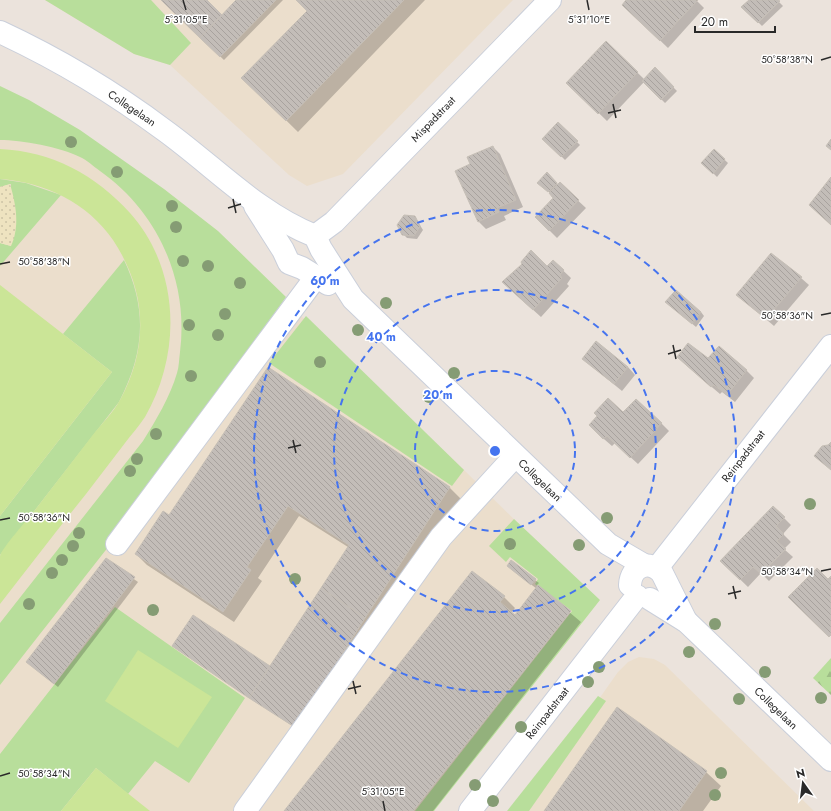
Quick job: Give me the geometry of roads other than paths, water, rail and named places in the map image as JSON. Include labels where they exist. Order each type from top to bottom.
[{"type":"street","name":"Mispadstraat","points":[[312,239],[334,222],[550,0]]},
{"type":"street","name":"Collegelaan","points":[[0,32],[105,89],[164,130],[231,182],[252,201],[312,239],[353,299],[515,456],[608,544],[655,571],[687,622]]},
{"type":"street","name":"Collegelaan","points":[[252,201],[283,250],[289,263],[353,299]]},
{"type":"street","points":[[117,544],[316,263],[312,239],[288,237],[283,250]]},
{"type":"street","name":"Reinpadstraat","points":[[655,571],[671,548],[831,346]]},
{"type":"street","points":[[245,811],[441,538],[515,456]]},
{"type":"street","name":"Collegelaan","points":[[608,544],[639,593],[687,622],[831,760]]},
{"type":"street","points":[[655,571],[661,592],[639,593],[633,572],[655,571]]},
{"type":"street","name":"Reinpadstraat","points":[[470,811],[639,593]]}]
